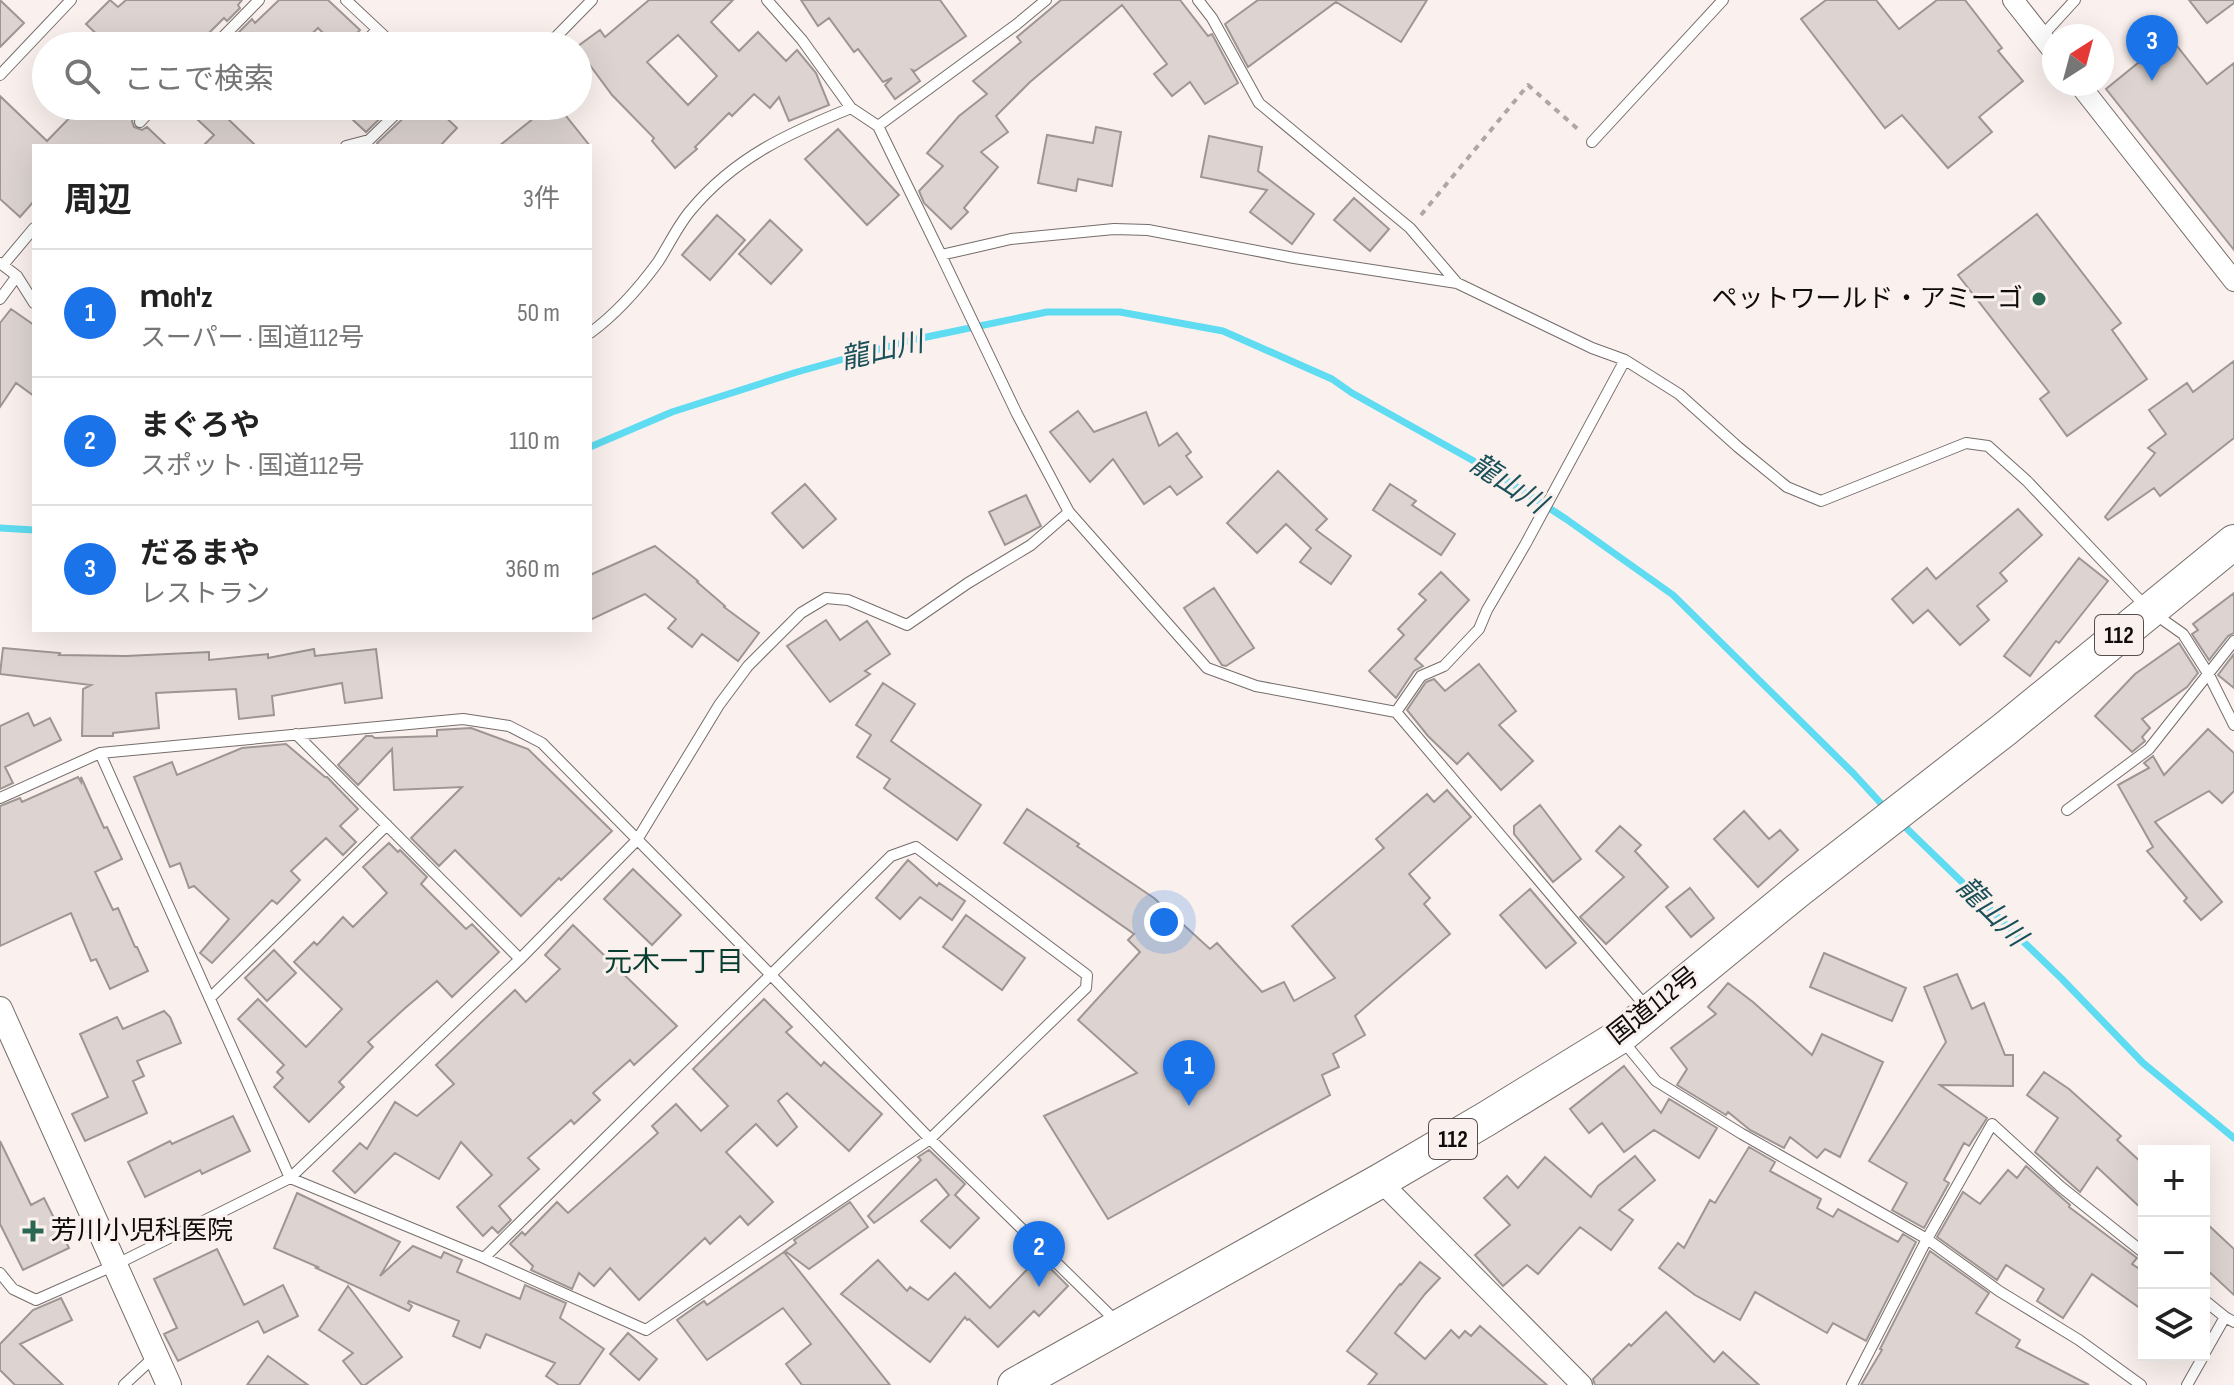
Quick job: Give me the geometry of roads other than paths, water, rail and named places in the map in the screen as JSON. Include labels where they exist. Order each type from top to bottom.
[{"type":"highway","name":"国道112号","points":[[1015,1385],[1380,1181],[1619,1037],[2234,542]]},
{"type":"street","points":[[2013,0],[2042,36]]},
{"type":"street","points":[[2088,96],[2234,281]]},
{"type":"street","points":[[0,1009],[169,1385]]},
{"type":"street","points":[[1380,1181],[1582,1385]]},
{"type":"lane","points":[[41,32],[71,0]]},
{"type":"lane","points":[[228,32],[259,0]]},
{"type":"lane","points":[[346,0],[379,32]]},
{"type":"lane","points":[[561,32],[592,0]]},
{"type":"lane","points":[[767,0],[802,40],[851,108],[878,126],[1017,414],[1069,512],[1207,668],[1256,686],[1396,712],[1649,1011]]},
{"type":"lane","points":[[878,126],[1046,0]]},
{"type":"lane","points":[[1198,0],[1212,18],[1259,103],[1410,228],[1457,283]]},
{"type":"lane","points":[[1592,142],[1723,0]]},
{"type":"lane","points":[[2060,24],[2075,0]]},
{"type":"lane","points":[[0,75],[32,41]]},
{"type":"lane","points":[[592,331],[611,317],[656,265],[691,210],[742,162],[789,134],[851,108]]},
{"type":"lane","points":[[354,144],[369,140],[390,120]]},
{"type":"lane","points":[[941,255],[1011,239],[1114,229],[1148,230],[1294,258],[1457,283],[1592,348],[1625,360],[1679,394],[1787,487],[1821,501],[1966,443],[1988,446],[2027,481],[2149,610],[2183,634],[2209,675],[2234,725]]},
{"type":"lane","points":[[32,230],[2,264],[17,276],[32,300]]},
{"type":"lane","points":[[0,299],[17,276]]},
{"type":"lane","points":[[1396,712],[1421,676],[1444,666],[1479,629],[1625,360]]},
{"type":"lane","points":[[0,1273],[13,1289],[36,1300],[115,1265],[290,1178],[520,959],[637,840],[719,705],[748,666],[801,613],[826,598],[848,600],[907,625],[1031,545],[1069,512]]},
{"type":"lane","points":[[2067,810],[2149,749],[2234,641]]},
{"type":"lane","points":[[0,798],[100,753],[463,719],[509,726],[542,743],[930,1139],[1121,1326]]},
{"type":"lane","points":[[296,734],[520,959]]},
{"type":"lane","points":[[100,753],[290,1178],[484,1258],[646,1330],[930,1139],[1086,988],[1087,975],[916,847],[891,856],[484,1258]]},
{"type":"lane","points":[[210,998],[387,825]]},
{"type":"lane","points":[[1619,1037],[1656,1081],[1742,1134],[1927,1239],[2141,1385]]},
{"type":"lane","points":[[1852,1385],[1927,1239],[1992,1124],[2061,1187],[2138,1248]]},
{"type":"lane","points":[[2210,1305],[2229,1319],[2210,1346]]},
{"type":"lane","points":[[124,1385],[155,1355]]},
{"type":"lane","points":[[2187,1385],[2201,1361]]},
{"type":"waterway","name":"龍山川","points":[[592,446],[672,412],[797,372],[912,340],[1047,312],[1120,312],[1223,331],[1332,379],[1497,474],[1673,595],[1887,810]]},
{"type":"waterway","name":"龍山川","points":[[0,528],[32,530]]},
{"type":"waterway","name":"龍山川","points":[[1899,821],[2062,979],[2143,1063],[2234,1138]]},
{"type":"place","name":"だるまや","points":[[2152,81]]},
{"type":"place","name":"ペットワールド・アミーゴ","points":[[2039,299]]},
{"type":"place","name":"ｍoh'z","points":[[1189,1106]]},
{"type":"place","name":"芳川小児科医院","points":[[33,1231]]},
{"type":"place","name":"まぐろや","points":[[1039,1287]]},
{"type":"district","name":"元木一丁目","points":[[674,962]]}]
